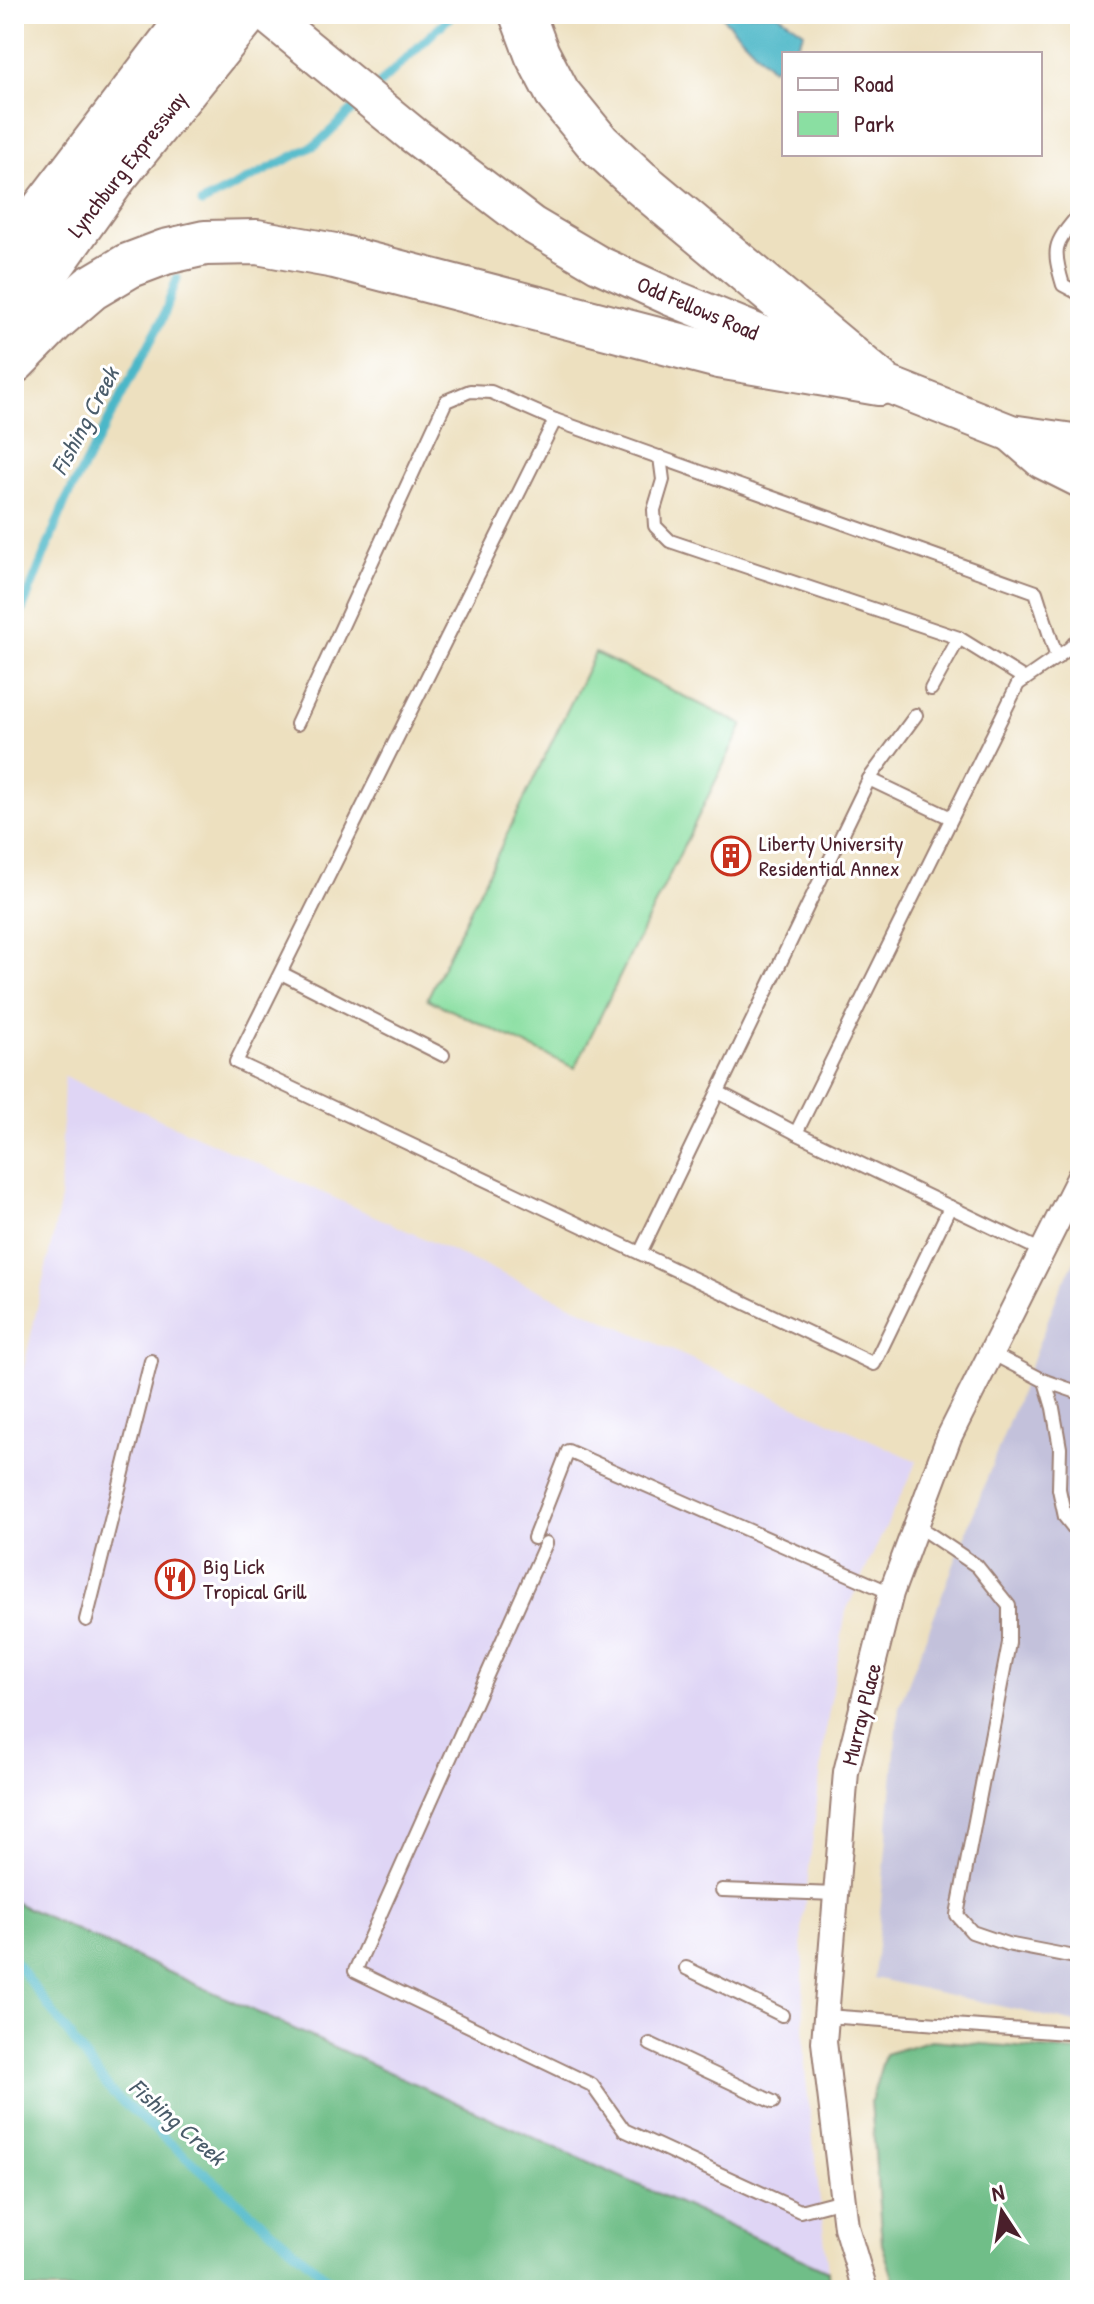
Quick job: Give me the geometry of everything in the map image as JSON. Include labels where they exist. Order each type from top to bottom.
[{"type":"highway","name":"Lynchburg Expressway","points":[[14,248],[193,14]]},
{"type":"highway","name":"Lynchburg Expressway","points":[[14,318],[115,176],[246,14]]},
{"type":"highway","points":[[522,14],[537,54],[558,94],[598,143],[879,383]]},
{"type":"highway","points":[[14,361],[91,288],[128,266],[165,252],[205,243],[257,242],[335,256],[719,356],[879,383]]},
{"type":"main road","name":"Odd Fellows Road","points":[[266,14],[412,134],[532,225],[598,264],[879,383],[1011,433],[1080,443]]},
{"type":"main road","name":"Odd Fellows Road","points":[[1011,433],[1042,460],[1080,479]]},
{"type":"street","name":"Murray Place","points":[[865,2290],[846,2227],[824,2042],[846,1772],[891,1593],[949,1437],[1080,1176]]},
{"type":"lane","points":[[1080,213],[1058,240],[1055,261],[1063,285],[1080,294]]},
{"type":"lane","points":[[297,724],[446,401],[470,391],[491,392],[555,420],[1036,592],[1057,658]]},
{"type":"lane","points":[[555,420],[236,1062],[874,1364],[950,1207]]},
{"type":"lane","points":[[660,457],[663,480],[654,510],[655,526],[670,541],[959,638],[1025,679]]},
{"type":"lane","points":[[796,1133],[1018,684],[1070,648],[1080,636]]},
{"type":"lane","points":[[931,689],[959,638]]},
{"type":"lane","points":[[640,1253],[869,779],[916,715]]},
{"type":"lane","points":[[869,779],[951,818]]},
{"type":"lane","points":[[281,973],[443,1055]]},
{"type":"lane","points":[[718,1092],[796,1133],[1042,1251]]},
{"type":"lane","points":[[991,1353],[1045,1381],[1080,1393]]},
{"type":"lane","points":[[86,1620],[151,1361]]},
{"type":"lane","points":[[1045,1381],[1060,1448],[1059,1489],[1065,1517],[1080,1536]]},
{"type":"lane","points":[[842,2200],[800,2211],[624,2130],[592,2085],[355,1971],[540,1541],[568,1451],[891,1593]]},
{"type":"lane","points":[[916,1525],[977,1566],[1009,1606],[1009,1643],[957,1915],[972,1932],[1080,1958]]},
{"type":"lane","points":[[722,1890],[836,1894]]},
{"type":"lane","points":[[686,1968],[782,2015]]},
{"type":"lane","points":[[826,2016],[1080,2034]]},
{"type":"lane","points":[[650,2044],[773,2102]]},
{"type":"shaded area","points":[[64,1076],[917,1461],[846,1611],[825,1735],[802,1928],[805,2070],[828,2271],[14,1902],[14,1412],[60,1204]]},
{"type":"shaded area","points":[[1080,1250],[1080,2024],[874,1978],[899,1707],[1059,1291]]},
{"type":"green space","points":[[595,653],[743,725],[575,1068],[427,999]]},
{"type":"green space","points":[[14,1902],[828,2271],[829,2290],[14,2290]]},
{"type":"green space","points":[[931,2040],[1080,2052],[1080,2290],[897,2290],[882,2244],[871,2101],[885,2054]]},
{"type":"water","points":[[726,14],[778,14],[804,32],[796,52],[782,52],[782,62],[772,69],[723,18]]},
{"type":"waterway","name":"Fishing Creek","points":[[373,90],[453,14]]},
{"type":"waterway","name":"Fishing Creek","points":[[202,203],[317,144],[360,103]]},
{"type":"waterway","name":"Fishing Creek","points":[[14,630],[66,500],[163,318],[177,278]]},
{"type":"waterway","name":"Fishing Creek","points":[[14,1960],[112,2093],[341,2290]]},
{"type":"place","name":"Liberty University Residential Annex","points":[[731,856]]},
{"type":"place","name":"Big Lick Tropical Grill","points":[[175,1579]]}]
